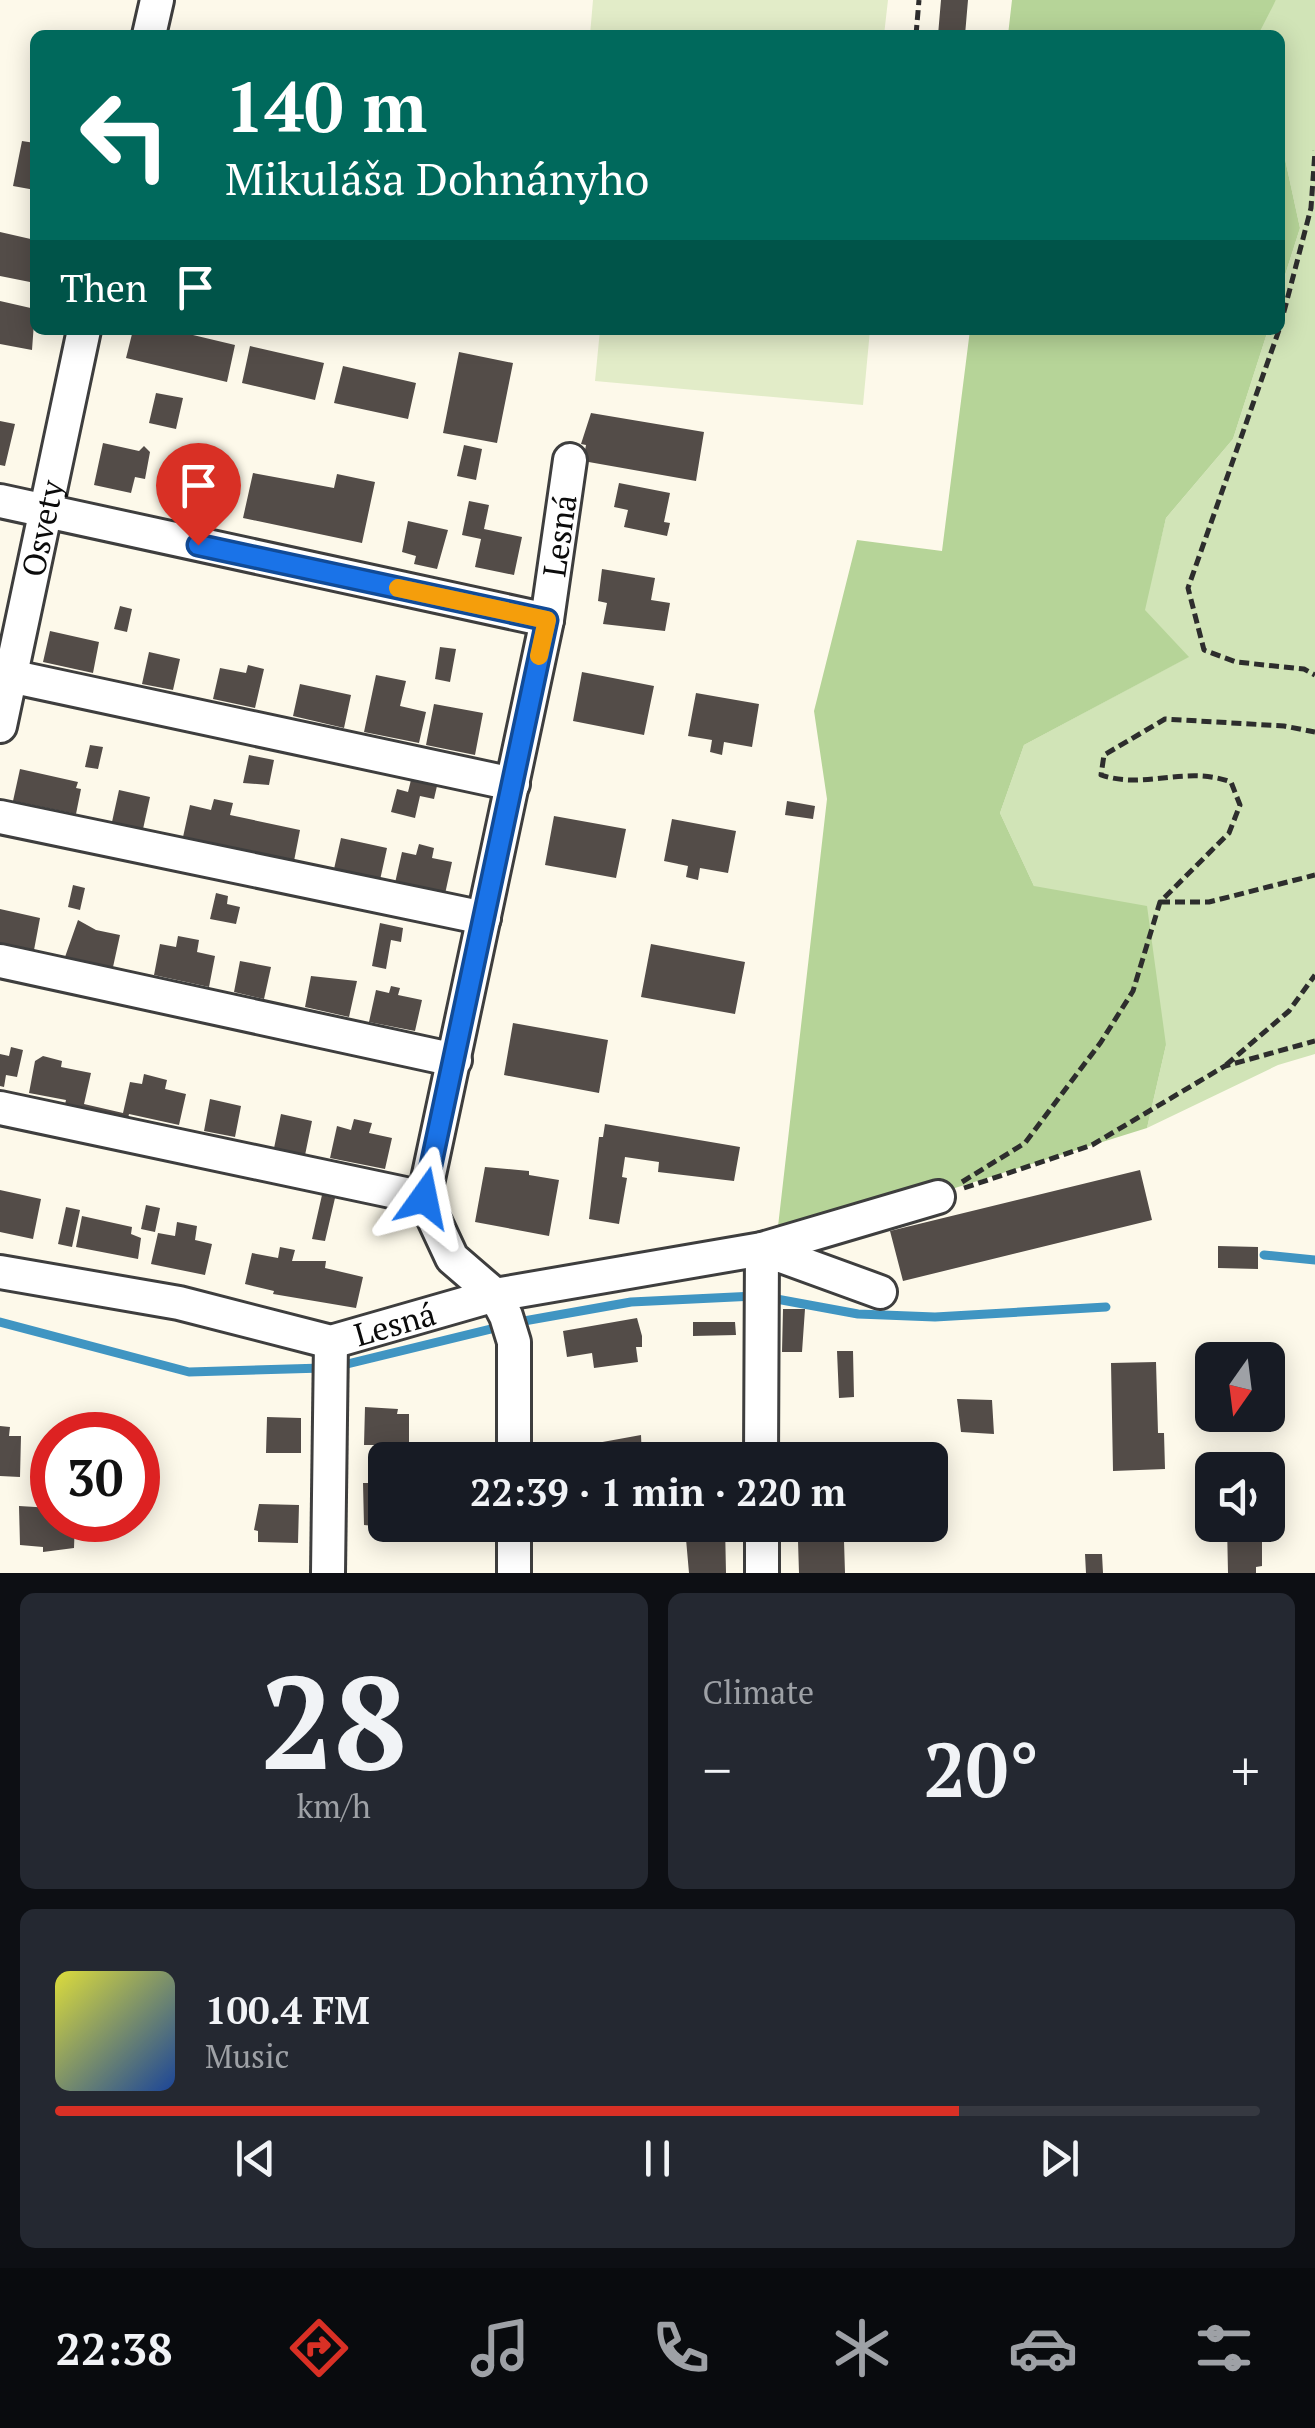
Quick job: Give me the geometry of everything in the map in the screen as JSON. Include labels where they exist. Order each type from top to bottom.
[{"type":"street","points":[[150,30],[157,0]]},
{"type":"street","name":"Osvety","points":[[0,726],[5,675],[83,335]]},
{"type":"street","name":"Lesná","points":[[505,1317],[452,1258],[424,1198],[547,620],[570,460]]},
{"type":"street","points":[[0,500],[547,620]]},
{"type":"street","points":[[5,675],[512,784]]},
{"type":"street","points":[[0,817],[484,918]]},
{"type":"street","points":[[0,961],[454,1060]]},
{"type":"street","points":[[0,1108],[424,1198]]},
{"type":"street","name":"Lesná","points":[[0,1272],[178,1302],[330,1359],[762,1249],[938,1197]]},
{"type":"street","points":[[762,1442],[762,1249],[880,1292]]},
{"type":"street","points":[[505,1317],[513,1442]]},
{"type":"street","points":[[328,1573],[330,1359]]},
{"type":"street","points":[[514,1542],[514,1573]]},
{"type":"street","points":[[762,1542],[762,1573]]},
{"type":"path","points":[[916,30],[918,0]]},
{"type":"path","points":[[1285,306],[1311,208],[1315,151]]},
{"type":"path","points":[[1277,335],[1188,588],[1204,650],[1236,662],[1304,669],[1315,675]]},
{"type":"path","points":[[938,1197],[1025,1143],[1134,991],[1160,902],[1229,834],[1240,805],[1230,782],[1204,772],[1124,782],[1101,774],[1104,754],[1165,719],[1284,726],[1315,732]]},
{"type":"path","points":[[1160,902],[1209,902],[1315,875]]},
{"type":"path","points":[[938,1197],[1092,1146],[1225,1066],[1289,1011],[1315,975]]},
{"type":"path","points":[[1225,1066],[1315,1041]]},
{"type":"green space","points":[[593,0],[888,0],[885,30],[590,30]]},
{"type":"green space","points":[[1012,0],[1276,0],[1261,30],[1009,30]]},
{"type":"green space","points":[[1276,0],[1315,0],[1315,1054],[1278,1065],[1147,1128],[1166,1045],[1034,886],[1000,813],[1024,745],[1188,657],[1144,610],[1166,518],[1233,439],[1266,335],[1285,335],[1285,275],[1300,228],[1285,159],[1285,30],[1257,30]]},
{"type":"green space","points":[[1285,159],[1300,228],[1285,275]]},
{"type":"green space","points":[[600,335],[870,335],[863,405],[595,381]]},
{"type":"green space","points":[[969,335],[1266,335],[1233,439],[1166,518],[1145,610],[1189,657],[1024,745],[1000,813],[1034,886],[1147,906],[1166,1045],[1147,1128],[776,1244],[827,799],[814,711],[857,540],[942,551]]},
{"type":"building","points":[[941,0],[968,0],[965,30],[938,30]]},
{"type":"building","points":[[22,141],[30,142],[30,189],[13,186]]},
{"type":"building","points":[[0,232],[30,239],[30,282],[0,276]]},
{"type":"building","points":[[0,301],[30,308],[32,350],[0,344]]},
{"type":"building","points":[[132,335],[193,335],[235,345],[227,382],[126,358]]},
{"type":"building","points":[[250,346],[324,363],[315,400],[242,383]]},
{"type":"building","points":[[459,352],[513,363],[497,443],[443,433]]},
{"type":"building","points":[[343,366],[416,383],[408,419],[334,403]]},
{"type":"building","points":[[156,393],[183,398],[176,429],[149,423]]},
{"type":"building","points":[[591,413],[704,432],[696,481],[583,461],[586,445],[581,444]]},
{"type":"building","points":[[0,421],[15,424],[5,466],[0,465]]},
{"type":"building","points":[[103,443],[139,451],[144,446],[150,452],[145,479],[135,477],[131,493],[94,485]]},
{"type":"building","points":[[464,445],[482,449],[476,480],[457,476]]},
{"type":"building","points":[[199,458],[229,464],[221,501],[212,499],[206,509],[189,502],[191,494],[177,491],[183,461],[197,465]]},
{"type":"building","points":[[253,473],[334,488],[337,474],[375,482],[362,543],[243,518]]},
{"type":"building","points":[[619,483],[670,493],[664,522],[670,523],[667,536],[624,527],[628,510],[614,507]]},
{"type":"building","points":[[469,501],[489,505],[484,529],[522,537],[514,575],[475,567],[481,539],[462,535]]},
{"type":"building","points":[[408,521],[448,530],[437,569],[414,564],[416,556],[402,552]]},
{"type":"building","points":[[602,569],[655,578],[651,600],[670,603],[665,631],[603,624],[607,603],[598,601]]},
{"type":"building","points":[[120,606],[132,609],[127,632],[114,629]]},
{"type":"building","points":[[50,631],[99,642],[93,673],[43,662]]},
{"type":"building","points":[[440,647],[456,649],[450,682],[435,679]]},
{"type":"building","points":[[149,652],[180,659],[173,690],[142,684]]},
{"type":"building","points":[[248,665],[264,669],[255,708],[213,699],[220,668],[246,673]]},
{"type":"building","points":[[582,672],[654,686],[644,735],[573,721]]},
{"type":"building","points":[[376,675],[406,681],[400,706],[426,712],[419,743],[364,732]]},
{"type":"building","points":[[300,684],[351,695],[344,728],[293,716]]},
{"type":"building","points":[[696,693],[759,704],[752,747],[724,742],[722,755],[710,752],[712,740],[688,736]]},
{"type":"building","points":[[434,704],[483,713],[475,755],[426,745]]},
{"type":"building","points":[[90,745],[103,747],[98,769],[85,767]]},
{"type":"building","points":[[249,755],[274,760],[269,785],[243,783]]},
{"type":"building","points":[[20,769],[78,782],[76,788],[81,789],[76,814],[13,801]]},
{"type":"building","points":[[411,780],[437,786],[434,799],[420,796],[415,818],[391,812],[397,789],[408,792]]},
{"type":"building","points":[[119,790],[150,797],[143,829],[112,822]]},
{"type":"building","points":[[214,799],[233,803],[230,815],[300,830],[294,861],[183,837],[190,805],[211,810]]},
{"type":"building","points":[[787,801],[815,806],[813,819],[785,815]]},
{"type":"building","points":[[554,816],[626,829],[616,878],[545,865]]},
{"type":"building","points":[[672,819],[736,831],[728,873],[700,868],[698,880],[686,877],[688,866],[664,861]]},
{"type":"building","points":[[341,838],[387,848],[380,880],[334,869]]},
{"type":"building","points":[[419,844],[434,848],[432,858],[452,862],[445,894],[395,883],[402,852],[416,855]]},
{"type":"building","points":[[73,885],[85,888],[80,910],[68,907]]},
{"type":"building","points":[[216,893],[228,896],[227,904],[240,907],[236,924],[210,919]]},
{"type":"building","points":[[0,909],[40,918],[34,950],[0,943]]},
{"type":"building","points":[[78,920],[96,930],[120,935],[113,967],[65,957]]},
{"type":"building","points":[[380,923],[403,928],[401,942],[391,940],[386,969],[372,966]]},
{"type":"building","points":[[178,936],[199,940],[197,952],[215,956],[209,987],[154,975],[160,944],[176,947]]},
{"type":"building","points":[[651,944],[745,962],[735,1014],[641,997]]},
{"type":"building","points":[[240,961],[271,967],[264,999],[234,992]]},
{"type":"building","points":[[311,976],[357,981],[349,1017],[305,1007]]},
{"type":"building","points":[[391,986],[400,988],[398,995],[422,1000],[415,1031],[369,1022],[376,990],[389,993]]},
{"type":"building","points":[[513,1023],[608,1040],[599,1093],[504,1075]]},
{"type":"building","points":[[11,1047],[23,1050],[17,1077],[6,1075],[4,1087],[0,1086],[0,1054],[9,1056]]},
{"type":"building","points":[[43,1056],[62,1061],[61,1067],[91,1073],[84,1104],[123,1113],[130,1082],[142,1084],[144,1074],[167,1080],[165,1089],[186,1094],[179,1125],[129,1114],[126,1127],[63,1113],[66,1100],[29,1093],[35,1061]]},
{"type":"building","points":[[210,1099],[241,1106],[235,1137],[204,1131]]},
{"type":"building","points":[[281,1114],[312,1121],[303,1165],[272,1158]]},
{"type":"building","points":[[354,1119],[372,1123],[369,1133],[392,1138],[385,1169],[330,1158],[337,1126],[351,1130]]},
{"type":"building","points":[[605,1124],[740,1147],[734,1181],[658,1172],[659,1162],[625,1157],[622,1177],[627,1178],[619,1224],[589,1219],[599,1137],[603,1137]]},
{"type":"building","points":[[485,1167],[529,1171],[529,1175],[559,1180],[549,1236],[475,1222]]},
{"type":"building","points":[[1140,1170],[1152,1220],[903,1281],[890,1231]]},
{"type":"building","points":[[0,1190],[41,1199],[33,1239],[0,1232]]},
{"type":"building","points":[[322,1195],[335,1198],[325,1241],[312,1239]]},
{"type":"building","points":[[146,1205],[160,1208],[155,1232],[141,1229]]},
{"type":"building","points":[[66,1207],[80,1210],[72,1247],[58,1244]]},
{"type":"building","points":[[82,1216],[132,1227],[131,1234],[141,1238],[138,1259],[76,1247]]},
{"type":"building","points":[[177,1222],[197,1226],[195,1240],[212,1244],[205,1275],[151,1264],[158,1233],[175,1236]]},
{"type":"building","points":[[1218,1246],[1258,1247],[1258,1269],[1218,1268]]},
{"type":"building","points":[[280,1247],[295,1250],[292,1261],[326,1261],[325,1268],[363,1277],[356,1308],[273,1294],[274,1291],[245,1284],[252,1253],[278,1258]]},
{"type":"building","points":[[783,1309],[805,1309],[802,1352],[782,1352]]},
{"type":"building","points":[[637,1318],[642,1336],[642,1347],[636,1347],[638,1362],[594,1368],[592,1353],[567,1357],[563,1331]]},
{"type":"building","points":[[693,1322],[735,1322],[736,1335],[693,1336]]},
{"type":"building","points":[[837,1351],[853,1351],[854,1397],[839,1398]]},
{"type":"building","points":[[1156,1362],[1158,1433],[1164,1433],[1165,1469],[1113,1471],[1111,1363]]},
{"type":"building","points":[[957,1399],[992,1400],[994,1434],[961,1432]]},
{"type":"building","points":[[365,1407],[398,1409],[397,1414],[409,1414],[409,1442],[364,1445]]},
{"type":"building","points":[[267,1417],[301,1418],[301,1453],[266,1453]]},
{"type":"building","points":[[0,1426],[10,1427],[9,1436],[21,1436],[20,1477],[0,1476]]},
{"type":"building","points":[[641,1435],[641,1442],[602,1442]]},
{"type":"building","points":[[363,1483],[368,1483],[368,1525],[364,1525]]},
{"type":"building","points":[[259,1504],[299,1505],[298,1543],[258,1542],[258,1531],[254,1530]]},
{"type":"building","points":[[19,1506],[30,1507],[30,1542],[74,1542],[74,1548],[43,1552],[43,1547],[20,1545]]},
{"type":"building","points":[[686,1542],[725,1542],[726,1573],[689,1573]]},
{"type":"building","points":[[798,1542],[844,1542],[845,1573],[799,1573]]},
{"type":"building","points":[[1227,1542],[1262,1542],[1262,1566],[1256,1567],[1256,1573],[1228,1573]]},
{"type":"building","points":[[1085,1554],[1102,1554],[1103,1573],[1086,1573]]},
{"type":"waterway","points":[[1264,1255],[1315,1260]]},
{"type":"waterway","points":[[339,1366],[524,1321],[631,1302],[755,1296]]},
{"type":"waterway","points":[[771,1298],[858,1314],[935,1317],[1106,1307]]},
{"type":"waterway","points":[[0,1322],[189,1372],[323,1368]]},
{"type":"slow traffic","points":[[398,588],[547,620],[539,656]]},
{"type":"route","points":[[198,545],[547,620],[424,1198]]}]
